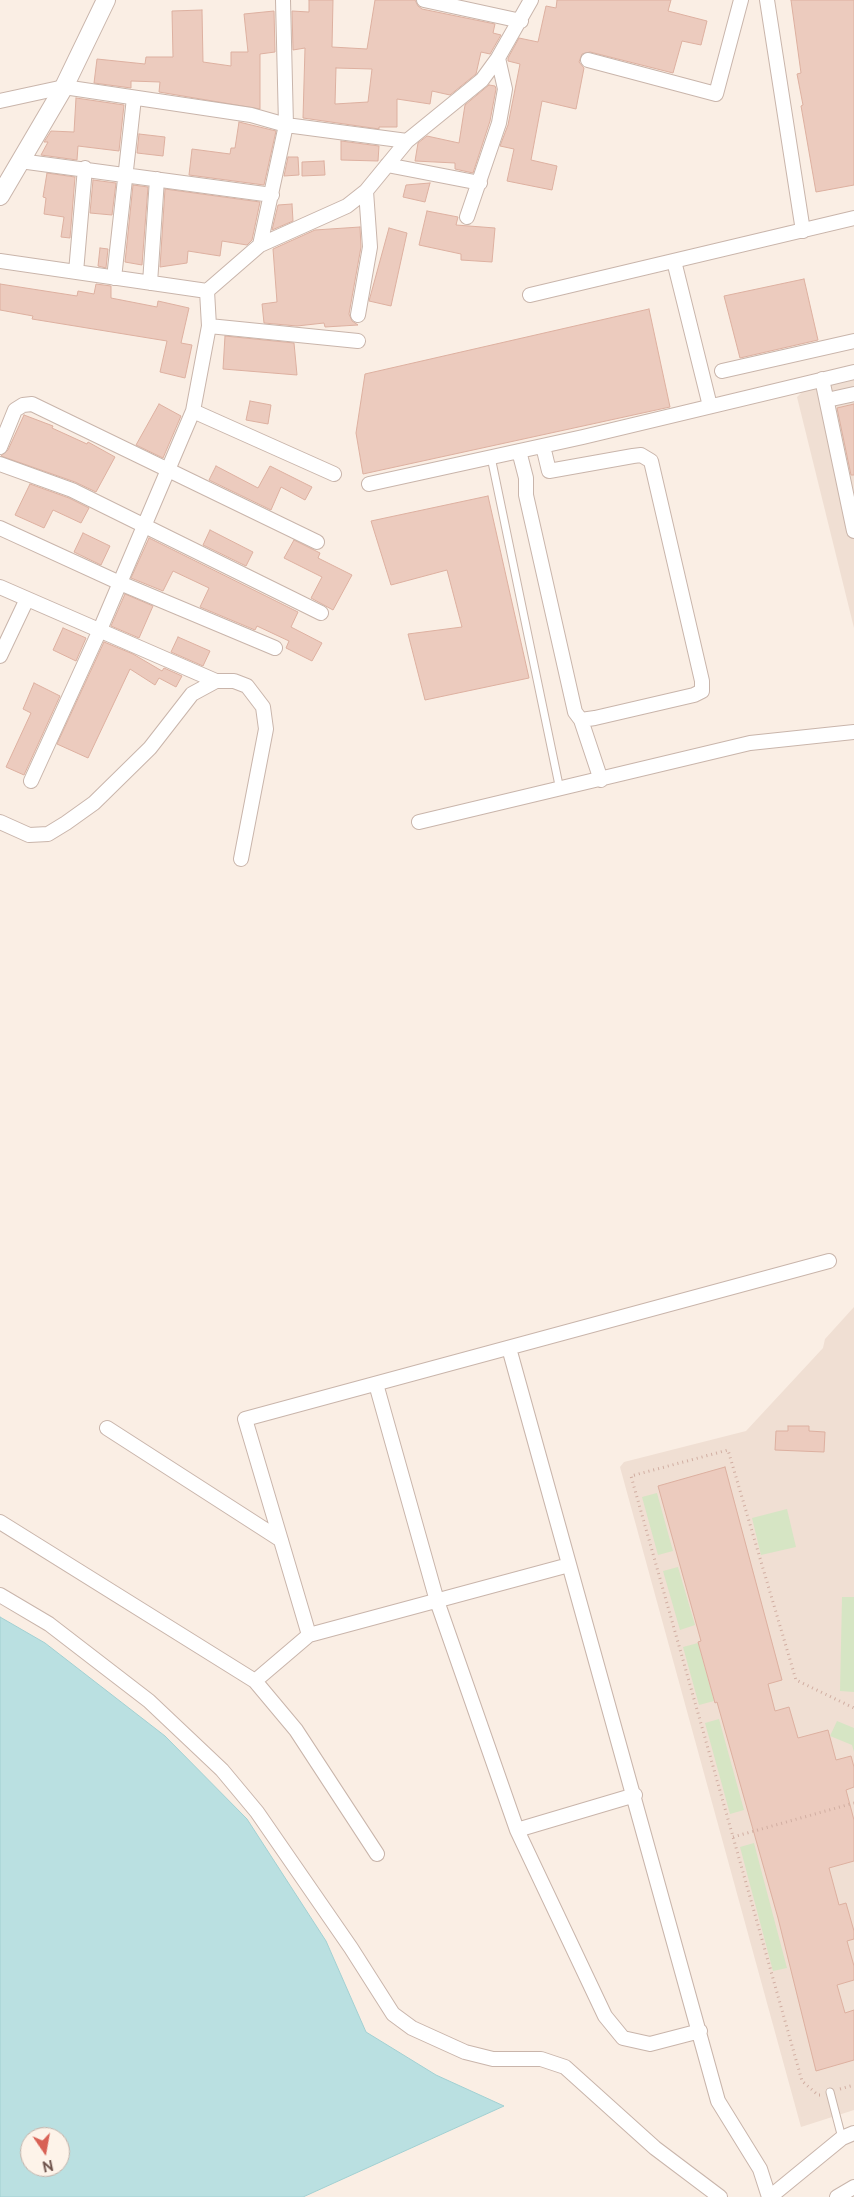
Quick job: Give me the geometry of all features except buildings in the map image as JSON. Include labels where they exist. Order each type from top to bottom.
[{"type":"street","points":[[0,196],[64,87],[106,0]]},
{"type":"street","points":[[260,245],[286,125],[283,0]]},
{"type":"street","points":[[424,0],[520,20]]},
{"type":"street","points":[[0,261],[207,291],[260,245],[347,206],[366,191],[408,141],[482,80],[498,58],[532,0]]},
{"type":"street","points":[[588,60],[716,94],[741,0]]},
{"type":"street","points":[[766,0],[803,232]]},
{"type":"street","points":[[467,217],[499,123],[506,89],[498,58]]},
{"type":"street","points":[[0,101],[64,87],[251,115],[286,125],[408,141]]},
{"type":"street","points":[[114,278],[134,98]]},
{"type":"street","points":[[20,160],[272,195]]},
{"type":"street","points":[[387,165],[480,183]]},
{"type":"street","points":[[76,272],[85,168]]},
{"type":"street","points":[[150,283],[157,179]]},
{"type":"street","points":[[358,315],[370,247],[366,191]]},
{"type":"street","points":[[530,294],[803,232],[854,218]]},
{"type":"street","points":[[674,261],[710,406]]},
{"type":"street","points":[[31,781],[99,632],[192,411],[208,326],[207,291]]},
{"type":"street","points":[[208,326],[358,341]]},
{"type":"street","points":[[722,371],[854,341]]},
{"type":"street","points":[[369,484],[544,446],[854,372]]},
{"type":"street","points":[[822,379],[849,484],[854,531]]},
{"type":"street","points":[[826,400],[854,394]]},
{"type":"street","points":[[0,447],[15,410],[23,405],[32,404],[317,542]]},
{"type":"street","points":[[192,411],[334,474]]},
{"type":"street","points":[[544,446],[549,471]]},
{"type":"street","points":[[519,451],[526,478],[526,495],[575,712],[581,720],[601,780]]},
{"type":"street","points":[[526,478],[549,471],[633,456],[641,455],[651,461],[702,681],[702,691],[694,695],[581,720]]},
{"type":"street","points":[[0,464],[72,490],[320,612]]},
{"type":"street","points":[[0,528],[120,583],[276,648]]},
{"type":"street","points":[[0,588],[216,681],[234,681],[247,686],[263,707],[266,729],[241,859]]},
{"type":"street","points":[[0,656],[27,599]]},
{"type":"street","points":[[0,822],[30,835],[48,834],[66,823],[94,803],[150,748],[192,694],[216,681]]},
{"type":"street","points":[[419,822],[560,790],[750,743],[854,732]]},
{"type":"street","points":[[308,1635],[245,1419],[829,1261]]},
{"type":"street","points":[[509,1348],[635,1796],[718,2101],[760,2169],[769,2197],[848,2135]]},
{"type":"street","points":[[376,1384],[437,1601],[517,1830],[605,2016],[624,2038],[650,2044],[700,2031]]},
{"type":"street","points":[[107,1428],[281,1540]]},
{"type":"street","points":[[0,1522],[255,1681],[296,1730],[377,1854]]},
{"type":"street","points":[[255,1681],[308,1635],[569,1565]]},
{"type":"street","points":[[0,1595],[49,1624],[149,1701],[222,1770],[258,1812],[352,1948],[393,2014],[412,2028],[465,2052],[493,2059],[541,2059],[566,2067],[655,2148],[720,2197]]},
{"type":"street","points":[[517,1830],[635,1796]]},
{"type":"street","points":[[837,2197],[854,2187]]},
{"type":"lane","points":[[491,457],[560,790]]},
{"type":"lane","points":[[830,2092],[848,2135]]},
{"type":"path","points":[[854,1708],[796,1680],[728,1450],[631,1476],[802,2082],[818,2095],[854,2086]]},
{"type":"path","points":[[733,1837],[854,1803]]},
{"type":"shaded area","points":[[854,380],[854,628],[797,397],[804,390]]},
{"type":"shaded area","points":[[854,1307],[854,2110],[801,2127],[620,1467],[624,1462],[746,1431],[823,1348],[825,1339]]},
{"type":"green space","points":[[657,1493],[673,1551],[658,1555],[642,1497]]},
{"type":"green space","points":[[787,1509],[796,1547],[761,1555],[752,1518]]},
{"type":"green space","points":[[678,1567],[695,1625],[680,1630],[663,1571]]},
{"type":"green space","points":[[842,1597],[854,1597],[854,1692],[840,1691]]},
{"type":"green space","points":[[698,1643],[714,1701],[699,1705],[683,1647]]},
{"type":"green space","points":[[719,1719],[744,1810],[730,1814],[705,1723]]},
{"type":"green space","points":[[837,1721],[854,1728],[854,1752],[852,1745],[830,1736]]},
{"type":"green space","points":[[754,1843],[787,1968],[773,1971],[740,1847]]},
{"type":"water","points":[[0,1617],[45,1643],[165,1736],[247,1819],[326,1941],[366,2032],[436,2075],[504,2106],[303,2197],[0,2197]]}]
